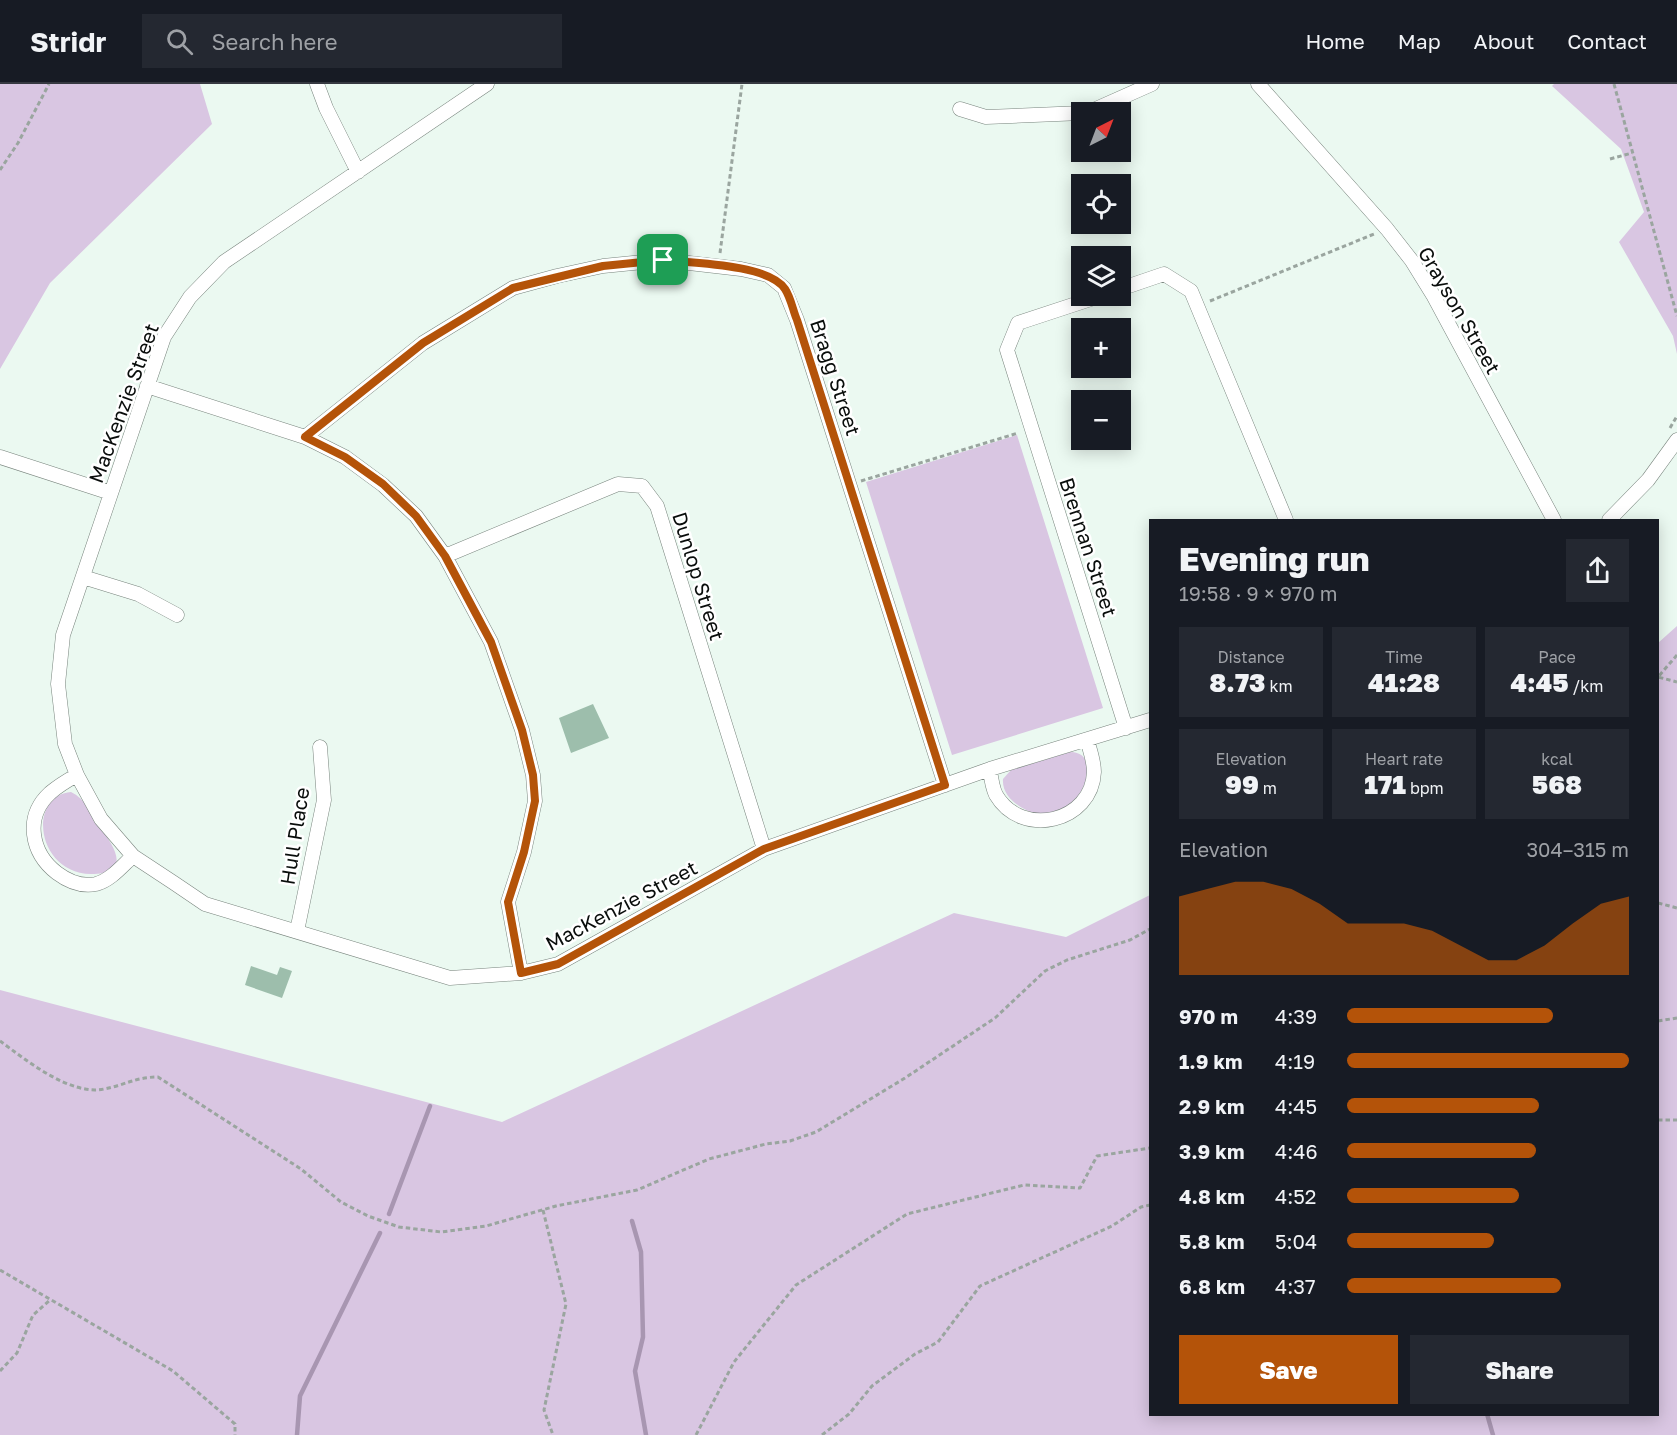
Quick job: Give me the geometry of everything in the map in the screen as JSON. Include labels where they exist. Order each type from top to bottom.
[{"type":"street","points":[[317,84],[326,108],[358,172]]},
{"type":"street","name":"MacKenzie Street","points":[[487,84],[224,262],[190,297],[164,337],[63,635],[58,684],[65,744],[77,775],[101,819],[133,856],[205,904],[450,978],[521,973],[558,964],[764,849],[990,769],[1149,720]]},
{"type":"street","points":[[1112,102],[1152,84]]},
{"type":"street","name":"Grayson Street","points":[[1258,84],[1412,261],[1433,295],[1553,519]]},
{"type":"street","points":[[960,109],[986,117],[1071,113]]},
{"type":"street","name":"Bragg Street","points":[[305,437],[423,343],[513,288],[603,266],[663,260],[718,266],[768,275],[784,288],[797,320],[945,785]]},
{"type":"street","points":[[1131,285],[1164,274],[1191,291],[1286,519]]},
{"type":"street","name":"Brennan Street","points":[[1071,306],[1018,323],[1007,350],[1126,728]]},
{"type":"street","points":[[147,386],[305,437],[345,457],[383,484],[416,516],[445,556],[491,642],[522,730],[533,775],[535,801],[524,852],[508,902],[521,973]]},
{"type":"street","points":[[1609,519],[1648,480],[1677,440]]},
{"type":"street","points":[[0,457],[111,493]]},
{"type":"street","name":"Dunlop Street","points":[[445,556],[618,484],[642,486],[657,506],[764,849]]},
{"type":"street","points":[[82,577],[138,594],[177,615]]},
{"type":"street","points":[[990,769],[993,788],[998,798],[1013,813],[1033,821],[1055,820],[1074,810],[1088,794],[1094,773],[1094,762],[1087,740]]},
{"type":"street","name":"Hull Place","points":[[297,931],[324,800],[320,747]]},
{"type":"street","points":[[77,775],[49,793],[37,814],[33,828],[34,845],[40,857],[68,881],[84,885],[98,884],[111,877],[133,856]]},
{"type":"path","points":[[0,170],[18,143],[49,84]]},
{"type":"path","points":[[718,266],[742,84]]},
{"type":"path","points":[[1614,84],[1677,316]]},
{"type":"path","points":[[1610,159],[1632,153]]},
{"type":"path","points":[[1197,306],[1375,234]]},
{"type":"path","points":[[850,484],[1032,429]]},
{"type":"path","points":[[1659,676],[1677,655]]},
{"type":"path","points":[[1659,677],[1677,682]]},
{"type":"path","points":[[1659,903],[1677,908]]},
{"type":"path","points":[[0,1041],[56,1080],[78,1086],[102,1090],[140,1077],[158,1077],[301,1169],[341,1202],[368,1216],[399,1227],[441,1232],[486,1226],[543,1210],[637,1190],[709,1158],[766,1144],[790,1141],[816,1132],[995,1018],[1045,970],[1067,960],[1130,940],[1149,930]]},
{"type":"path","points":[[1659,1021],[1677,1018]]},
{"type":"path","points":[[1659,1120],[1677,1120]]},
{"type":"path","points":[[696,1435],[734,1362],[796,1285],[907,1214],[1024,1185],[1080,1188],[1097,1156],[1149,1148]]},
{"type":"path","points":[[822,1435],[849,1414],[872,1386],[915,1354],[938,1342],[980,1286],[1112,1226],[1141,1207],[1149,1205]]},
{"type":"path","points":[[543,1210],[566,1304],[544,1410],[553,1435]]},
{"type":"path","points":[[0,1270],[173,1371],[234,1424],[235,1435]]},
{"type":"path","points":[[0,1371],[16,1353],[33,1315],[50,1300]]},
{"type":"shaded area","points":[[0,84],[200,84],[212,124],[50,283],[0,369]]},
{"type":"shaded area","points":[[1554,84],[1677,84],[1677,354],[1673,336],[1619,242],[1644,212],[1621,149],[1552,86]]},
{"type":"shaded area","points":[[1017,435],[1103,708],[952,755],[866,482]]},
{"type":"shaded area","points":[[1677,626],[1677,1435],[0,1435],[0,990],[502,1122],[954,913],[1066,937],[1149,896],[1149,1416],[1659,1416],[1659,642]]},
{"type":"shaded area","points":[[1070,752],[1082,756],[1087,765],[1086,778],[1080,792],[1070,804],[1056,813],[1039,814],[1019,806],[1007,795],[1003,779],[1011,770]]},
{"type":"shaded area","points":[[71,792],[85,803],[114,850],[116,864],[104,873],[91,874],[73,870],[58,861],[49,849],[44,834],[43,819],[48,806],[57,797]]},
{"type":"building","points":[[593,704],[609,738],[571,753],[559,718]]},
{"type":"building","points":[[251,966],[277,975],[280,967],[292,971],[282,998],[245,985]]},
{"type":"waterway","points":[[389,1214],[430,1106]]},
{"type":"waterway","points":[[632,1221],[641,1252],[643,1337],[635,1371],[646,1435]]},
{"type":"waterway","points":[[297,1435],[300,1396],[380,1233]]},
{"type":"waterway","points":[[1488,1416],[1493,1435]]},
{"type":"route","points":[[663,260],[741,269],[768,275],[784,288],[797,320],[945,785],[764,849],[558,964],[521,973],[508,902],[524,852],[535,801],[533,775],[522,730],[491,642],[445,556],[416,516],[383,484],[345,457],[305,437],[423,343],[513,288],[603,266],[663,260]]}]
